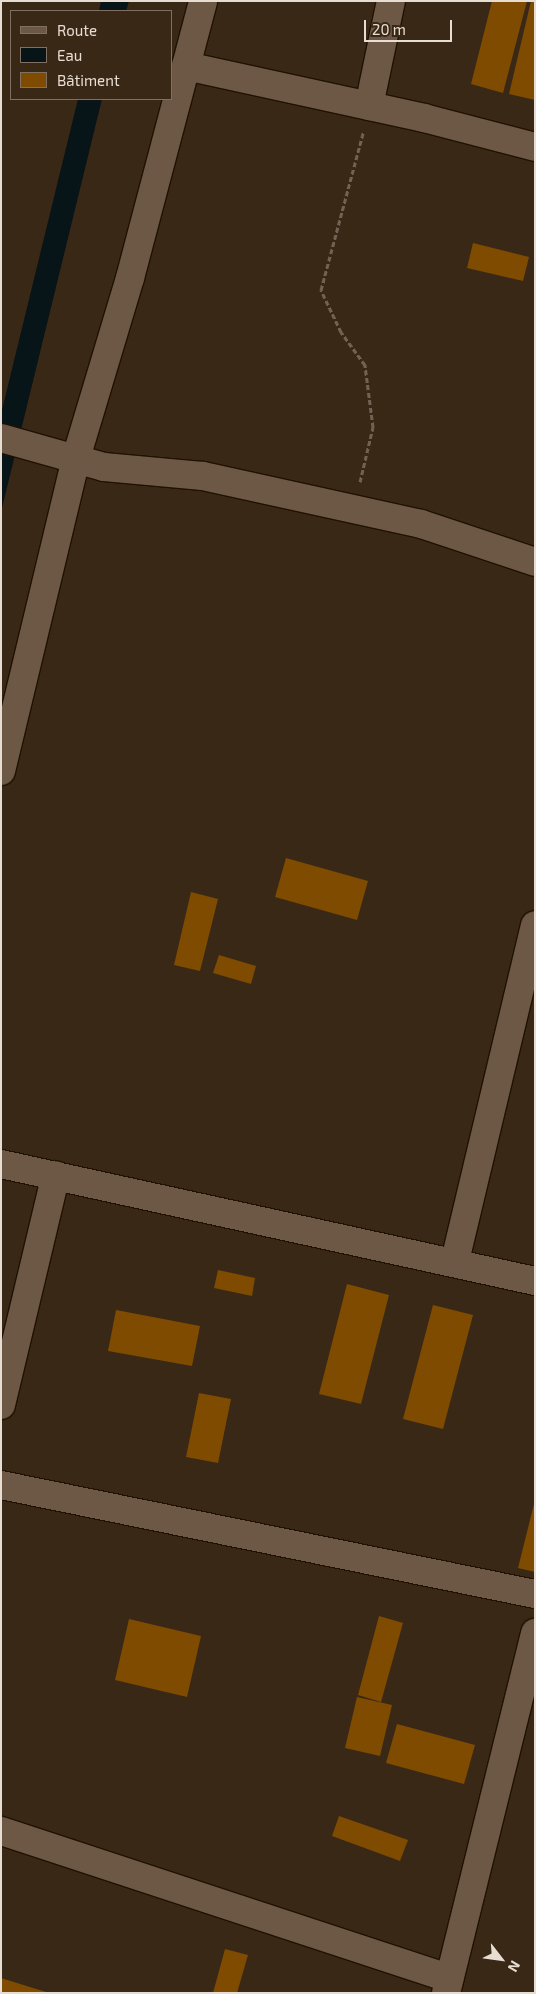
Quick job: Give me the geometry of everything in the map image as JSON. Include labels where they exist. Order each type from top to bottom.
[{"type":"street","points":[[1,771],[76,458],[135,260],[203,1]]},
{"type":"street","points":[[369,106],[391,1]]},
{"type":"street","points":[[186,66],[369,106],[535,147]]},
{"type":"street","points":[[1,438],[104,467],[203,476],[353,511],[421,524],[535,562]]},
{"type":"street","points":[[455,1261],[535,925]]},
{"type":"street","points":[[1,1164],[455,1261],[535,1281]]},
{"type":"street","points":[[1,1405],[56,1175]]},
{"type":"street","points":[[1,1485],[535,1594]]},
{"type":"street","points":[[1,1831],[448,1986],[535,1633]]},
{"type":"path","points":[[353,511],[373,427],[365,365],[341,332],[322,290],[369,106]]},
{"type":"water","points":[[101,1],[129,1],[126,10],[99,10]]},
{"type":"water","points":[[78,100],[102,100],[1,512],[1,414]]},
{"type":"building","points":[[492,1],[527,1],[503,93],[471,84]]},
{"type":"building","points":[[531,1],[535,1],[535,100],[509,94]]},
{"type":"building","points":[[473,243],[529,257],[523,281],[467,268]]},
{"type":"building","points":[[286,858],[368,881],[357,920],[275,897]]},
{"type":"building","points":[[191,892],[218,899],[200,971],[174,965]]},
{"type":"building","points":[[219,955],[256,966],[251,984],[213,973]]},
{"type":"building","points":[[218,1270],[255,1278],[252,1296],[214,1288]]},
{"type":"building","points":[[347,1284],[389,1295],[361,1404],[319,1394]]},
{"type":"building","points":[[433,1305],[473,1315],[443,1429],[403,1419]]},
{"type":"building","points":[[116,1310],[200,1326],[192,1366],[108,1351]]},
{"type":"building","points":[[199,1393],[231,1399],[218,1463],[186,1457]]},
{"type":"building","points":[[535,1504],[535,1572],[518,1568]]},
{"type":"building","points":[[379,1616],[403,1623],[381,1702],[358,1695]]},
{"type":"building","points":[[129,1619],[201,1636],[187,1697],[115,1680]]},
{"type":"building","points":[[357,1697],[392,1705],[380,1756],[345,1748]]},
{"type":"building","points":[[397,1724],[475,1745],[464,1784],[386,1763]]},
{"type":"building","points":[[339,1816],[408,1840],[400,1861],[332,1836]]},
{"type":"building","points":[[225,1949],[248,1955],[237,1993],[213,1993]]},
{"type":"building","points":[[1,1978],[46,1992],[46,1993],[1,1993]]}]
